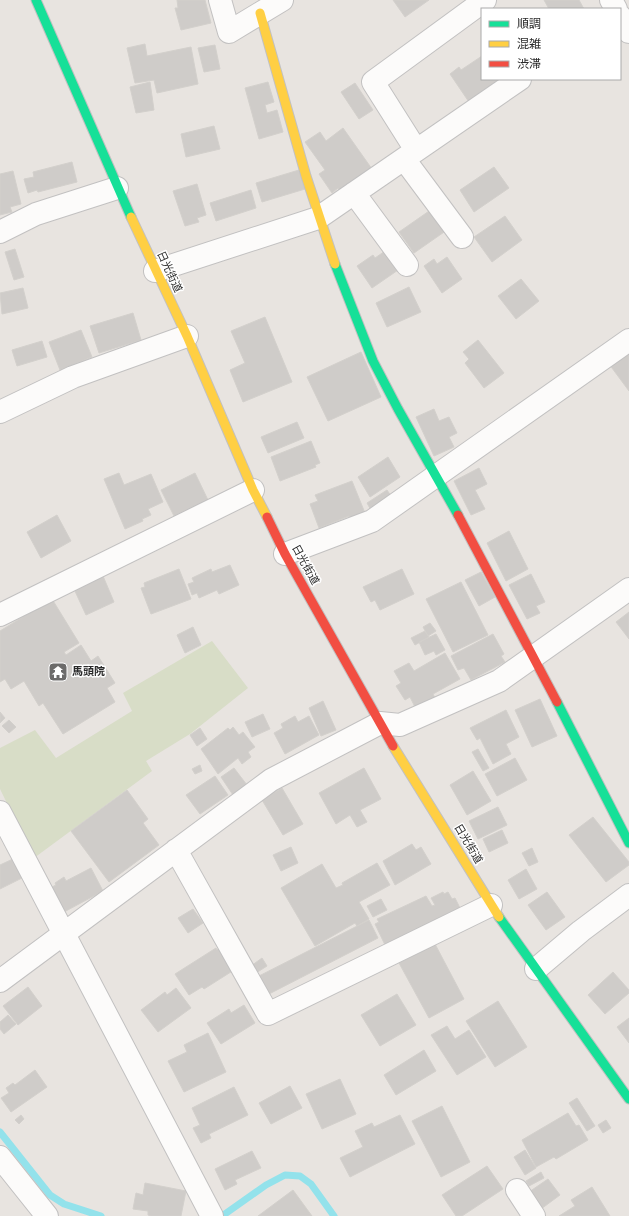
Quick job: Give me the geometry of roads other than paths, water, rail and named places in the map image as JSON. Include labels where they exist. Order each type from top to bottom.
[{"type":"main road","name":"日光街道","points":[[36,0],[117,188],[187,336],[253,490],[285,554],[380,723],[491,906],[629,1099]]},
{"type":"main road","points":[[260,13],[318,218],[365,342],[386,387],[437,476],[534,654],[629,843]]},
{"type":"street","points":[[220,0],[229,32],[282,0]]},
{"type":"street","points":[[462,237],[410,154],[373,82],[485,0]]},
{"type":"street","points":[[621,18],[629,32]]},
{"type":"street","points":[[156,272],[318,218],[519,80]]},
{"type":"street","points":[[0,232],[36,214],[117,188]]},
{"type":"street","points":[[354,193],[407,265]]},
{"type":"street","points":[[0,412],[72,377],[187,336]]},
{"type":"street","points":[[285,554],[372,521],[629,340]]},
{"type":"street","points":[[0,615],[253,490]]},
{"type":"street","points":[[0,980],[271,780],[380,723],[400,725],[499,681],[534,654],[629,589]]},
{"type":"street","points":[[0,812],[210,1212]]},
{"type":"street","points":[[176,850],[268,1014],[491,906]]},
{"type":"street","points":[[536,969],[581,931],[629,895]]},
{"type":"street","points":[[0,1157],[47,1216]]},
{"type":"street","points":[[517,1190],[534,1216]]},
{"type":"waterway","points":[[0,1132],[50,1195],[64,1204],[101,1216]]},
{"type":"waterway","points":[[222,1216],[266,1185],[285,1175],[300,1176],[311,1184],[334,1216]]},
{"type":"place","name":"馬頭院","points":[[58,672]]}]
